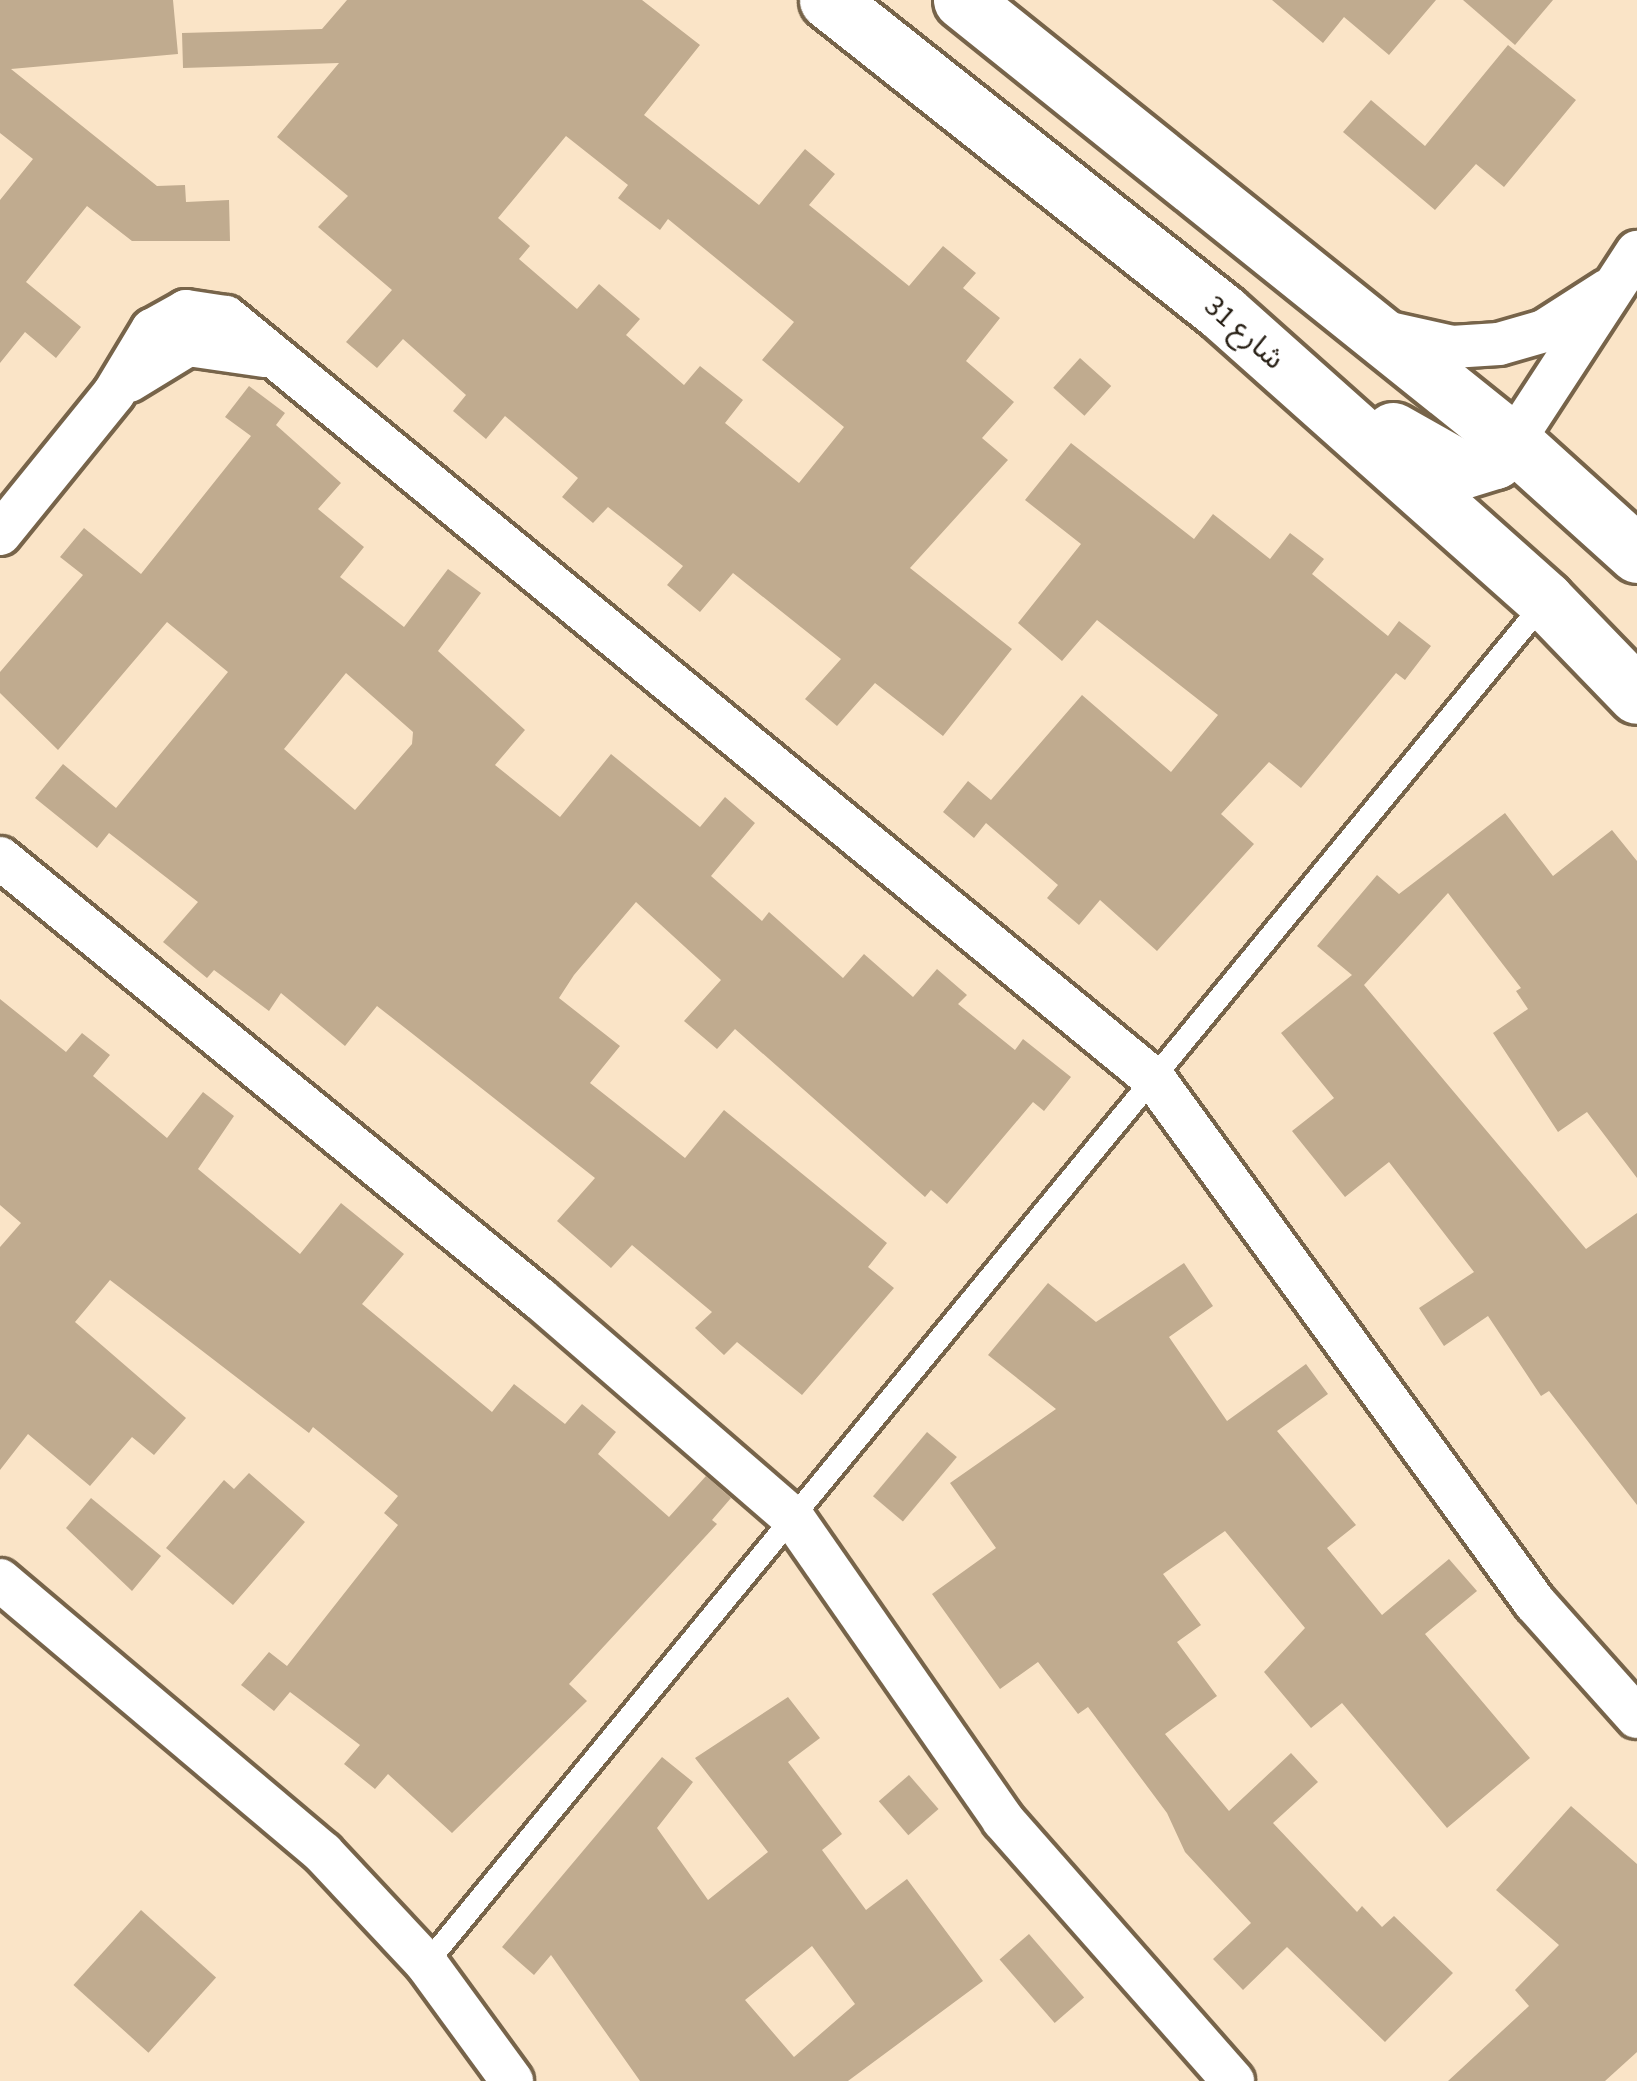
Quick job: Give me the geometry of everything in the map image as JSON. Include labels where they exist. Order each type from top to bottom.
[{"type":"street","name":"شارع 31","points":[[827,0],[1222,312],[1545,600],[1637,694]]},
{"type":"street","points":[[962,0],[1513,442],[1637,554]]},
{"type":"street","points":[[1222,312],[1446,466],[1479,466],[1513,442],[1637,252]]},
{"type":"street","points":[[1361,323],[1452,347],[1499,344],[1544,331],[1608,290]]},
{"type":"street","points":[[0,534],[114,393],[152,330],[186,311],[226,317],[1155,1080],[1535,1604],[1637,1717]]},
{"type":"street","points":[[0,858],[539,1298],[794,1520],[1003,1820],[1233,2081]]},
{"type":"street","points":[[0,1580],[239,1777],[426,1963],[512,2081]]},
{"type":"lane","points":[[426,1963],[1545,600]]},
{"type":"building","points":[[0,0],[173,0],[178,54],[11,69],[157,186],[185,185],[186,202],[229,200],[230,241],[132,241],[87,206],[26,282],[81,327],[56,358],[25,332],[0,363],[0,200],[33,159],[0,133]]},
{"type":"building","points":[[347,0],[642,0],[700,45],[644,115],[759,205],[805,149],[835,174],[809,205],[909,286],[943,246],[976,273],[963,288],[1000,318],[966,361],[1014,402],[982,438],[1008,460],[910,568],[1012,649],[943,736],[875,683],[837,726],[805,699],[841,659],[733,573],[700,612],[667,585],[683,566],[608,507],[593,523],[562,497],[578,478],[505,416],[486,439],[453,411],[466,395],[403,339],[377,368],[346,342],[392,290],[318,227],[348,196],[277,137],[339,63],[183,68],[182,33],[322,29]],"holes":[[[566,136],[628,185],[618,198],[660,230],[668,219],[794,322],[762,360],[844,427],[799,483],[725,423],[743,400],[700,366],[684,385],[626,335],[640,319],[599,284],[577,309],[519,259],[530,246],[498,218]]]},
{"type":"building","points":[[1272,0],[1436,0],[1389,55],[1344,17],[1323,43]]},
{"type":"building","points":[[1463,0],[1553,0],[1515,45]]},
{"type":"building","points":[[1508,45],[1576,100],[1504,187],[1476,164],[1435,210],[1343,132],[1371,100],[1425,146]]},
{"type":"building","points":[[1080,358],[1111,386],[1084,416],[1053,388]]},
{"type":"building","points":[[249,386],[285,413],[276,425],[341,483],[318,509],[364,547],[340,577],[404,627],[448,569],[481,593],[438,651],[525,730],[495,765],[560,817],[611,754],[700,827],[725,797],[755,823],[711,876],[762,921],[769,912],[843,978],[864,954],[913,997],[937,969],[967,995],[958,1004],[1015,1050],[1023,1039],[1071,1077],[1044,1111],[1033,1102],[947,1204],[931,1190],[925,1197],[735,1029],[717,1049],[684,1021],[721,980],[636,902],[574,975],[559,998],[620,1046],[590,1083],[685,1158],[724,1110],[887,1243],[868,1267],[894,1288],[802,1395],[737,1342],[724,1355],[695,1328],[712,1312],[632,1245],[611,1268],[557,1221],[595,1178],[377,1006],[345,1046],[281,993],[269,1011],[214,970],[207,978],[163,942],[198,902],[109,833],[97,848],[35,798],[63,764],[116,808],[228,672],[167,622],[58,750],[0,693],[0,672],[83,575],[60,557],[84,528],[141,574],[251,436],[225,417]],"holes":[[[346,673],[413,732],[412,744],[355,810],[284,749]]]},
{"type":"building","points":[[1071,443],[1194,539],[1213,514],[1270,559],[1290,533],[1324,559],[1312,574],[1388,636],[1399,621],[1431,646],[1405,680],[1396,673],[1301,788],[1269,762],[1221,814],[1254,844],[1157,951],[1100,900],[1079,925],[1047,898],[1058,885],[986,823],[974,838],[943,812],[968,781],[991,800],[1082,695],[1171,772],[1218,715],[1097,620],[1062,661],[1018,623],[1081,544],[1025,500]]},
{"type":"building","points":[[1505,813],[1553,876],[1612,830],[1637,861],[1637,1178],[1587,1112],[1558,1132],[1493,1033],[1528,1009],[1516,991],[1521,988],[1448,893],[1364,985],[1586,1249],[1637,1213],[1637,1505],[1549,1391],[1541,1396],[1488,1316],[1444,1346],[1419,1308],[1474,1272],[1389,1162],[1345,1197],[1292,1131],[1334,1098],[1281,1033],[1352,975],[1317,946],[1377,875],[1399,894]]},
{"type":"building","points":[[0,999],[66,1052],[82,1033],[110,1055],[93,1076],[167,1138],[203,1092],[234,1116],[198,1169],[300,1254],[341,1203],[404,1254],[362,1304],[492,1412],[514,1384],[565,1424],[582,1404],[616,1432],[598,1454],[669,1517],[706,1476],[731,1498],[712,1520],[717,1524],[569,1684],[587,1701],[452,1833],[388,1774],[375,1789],[344,1764],[360,1745],[290,1692],[274,1711],[241,1685],[269,1652],[287,1666],[398,1525],[384,1513],[398,1496],[313,1427],[309,1433],[110,1280],[75,1322],[186,1418],[154,1455],[132,1437],[90,1486],[28,1434],[0,1470],[0,1247],[21,1223],[0,1205]]},
{"type":"building","points":[[1184,1263],[1213,1306],[1169,1337],[1227,1421],[1306,1364],[1328,1394],[1277,1431],[1356,1525],[1327,1548],[1382,1615],[1449,1559],[1477,1591],[1425,1634],[1530,1758],[1447,1828],[1342,1703],[1311,1728],[1264,1672],[1305,1628],[1225,1531],[1163,1574],[1201,1625],[1177,1642],[1217,1696],[1165,1734],[1229,1811],[1291,1753],[1318,1782],[1273,1823],[1357,1912],[1362,1906],[1382,1927],[1394,1916],[1453,1973],[1385,2042],[1287,1947],[1243,1990],[1213,1959],[1251,1923],[1185,1852],[1167,1813],[1088,1707],[1078,1714],[1038,1662],[1000,1689],[932,1594],[996,1548],[950,1483],[1056,1409],[988,1355],[1048,1283],[1096,1322]]},
{"type":"building","points":[[927,1432],[957,1457],[903,1521],[873,1496]]},
{"type":"building","points":[[249,1473],[305,1522],[233,1605],[166,1548],[224,1480],[234,1489]]},
{"type":"building","points":[[91,1498],[161,1556],[132,1591],[66,1528]]},
{"type":"building","points":[[788,1697],[820,1738],[788,1762],[842,1834],[822,1850],[866,1910],[907,1879],[983,1981],[848,2081],[640,2081],[551,1955],[534,1975],[502,1947],[662,1757],[693,1782],[657,1828],[708,1900],[768,1852],[695,1758]],"holes":[[[812,1946],[855,2004],[794,2057],[745,2000]]]},
{"type":"building","points":[[909,1775],[939,1809],[908,1835],[879,1801]]},
{"type":"building","points":[[1571,1806],[1637,1864],[1637,2052],[1605,2081],[1448,2081],[1529,2006],[1515,1990],[1559,1945],[1496,1890]]},
{"type":"building","points":[[141,1910],[216,1978],[148,2053],[73,1985]]},
{"type":"building","points":[[1029,1934],[1084,1997],[1055,2023],[1000,1960]]}]
